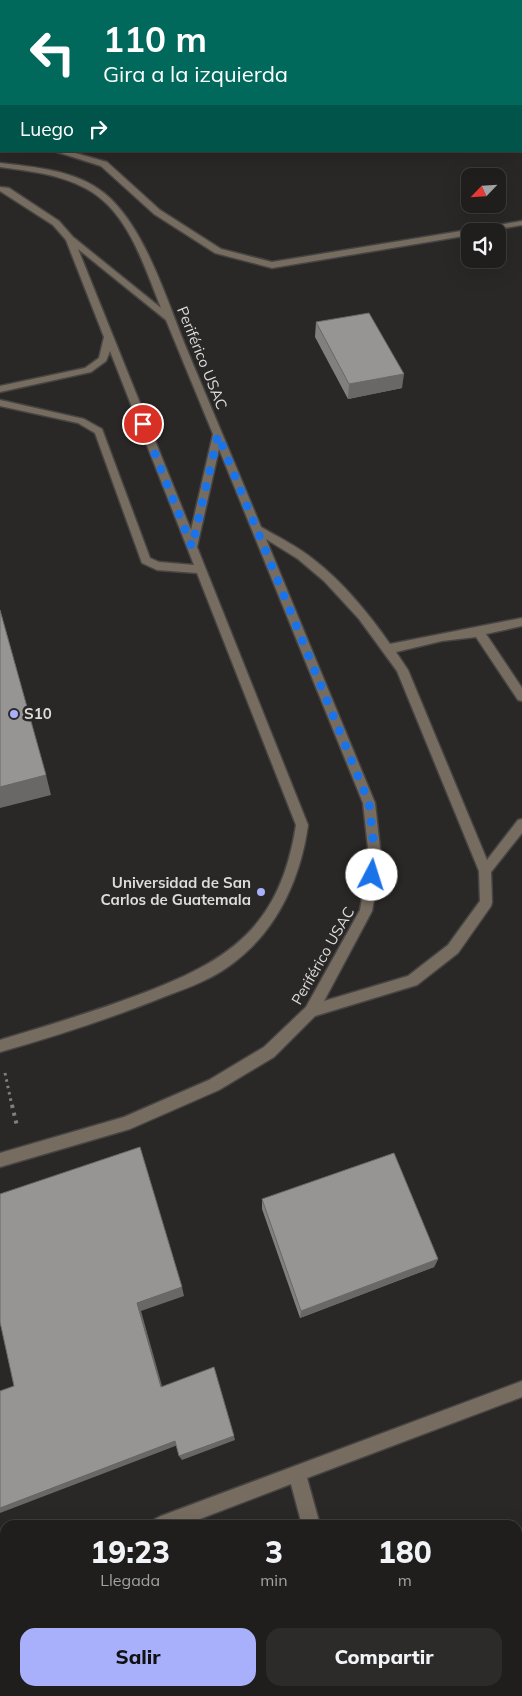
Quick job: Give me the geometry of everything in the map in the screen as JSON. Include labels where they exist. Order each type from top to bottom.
[{"type":"street","points":[[62,152],[104,164],[157,212],[218,251],[272,265],[461,234]]},
{"type":"street","name":"Periférico USAC","points":[[0,165],[51,173],[84,185],[110,202],[141,248],[369,803],[375,857],[366,910],[311,1011],[269,1052],[214,1085],[125,1124],[0,1160]]},
{"type":"street","points":[[0,189],[6,190],[56,223],[70,239],[170,319]]},
{"type":"street","points":[[506,226],[522,223]]},
{"type":"street","points":[[0,1046],[140,1002],[191,980],[233,956],[256,933],[276,906],[285,888],[298,852],[302,825],[70,239]]},
{"type":"street","points":[[0,389],[88,370],[103,359],[109,336]]},
{"type":"street","points":[[0,403],[81,421],[99,431],[146,560],[157,566],[201,569]]},
{"type":"street","points":[[192,547],[218,435]]},
{"type":"street","points":[[255,528],[315,566],[360,613],[388,649],[402,670],[485,871],[486,902],[453,950],[412,981],[311,1011]]},
{"type":"street","points":[[388,649],[522,622]]},
{"type":"street","points":[[479,632],[522,697]]},
{"type":"street","points":[[485,871],[522,824]]},
{"type":"street","points":[[174,1520],[522,1389]]},
{"type":"street","points":[[297,1474],[310,1520]]},
{"type":"path","points":[[4,1071],[24,1153]]},
{"type":"building","points":[[369,313],[404,374],[349,384],[316,322]]},
{"type":"building","name":"S10","points":[[0,610],[46,775],[0,787]]},
{"type":"building","points":[[140,1147],[182,1287],[137,1303],[161,1387],[214,1367],[234,1436],[179,1456],[175,1441],[0,1508],[0,1391],[14,1386],[0,1322],[0,1194]]},
{"type":"building","points":[[394,1153],[438,1259],[301,1311],[262,1199]]},
{"type":"place","name":"S10","points":[[14,714]]},
{"type":"place","name":"Universidad de San Carlos de Guatemala","points":[[261,892]]},
{"type":"route","points":[[143,424],[192,547],[218,435],[369,803],[375,857],[372,875]]}]
